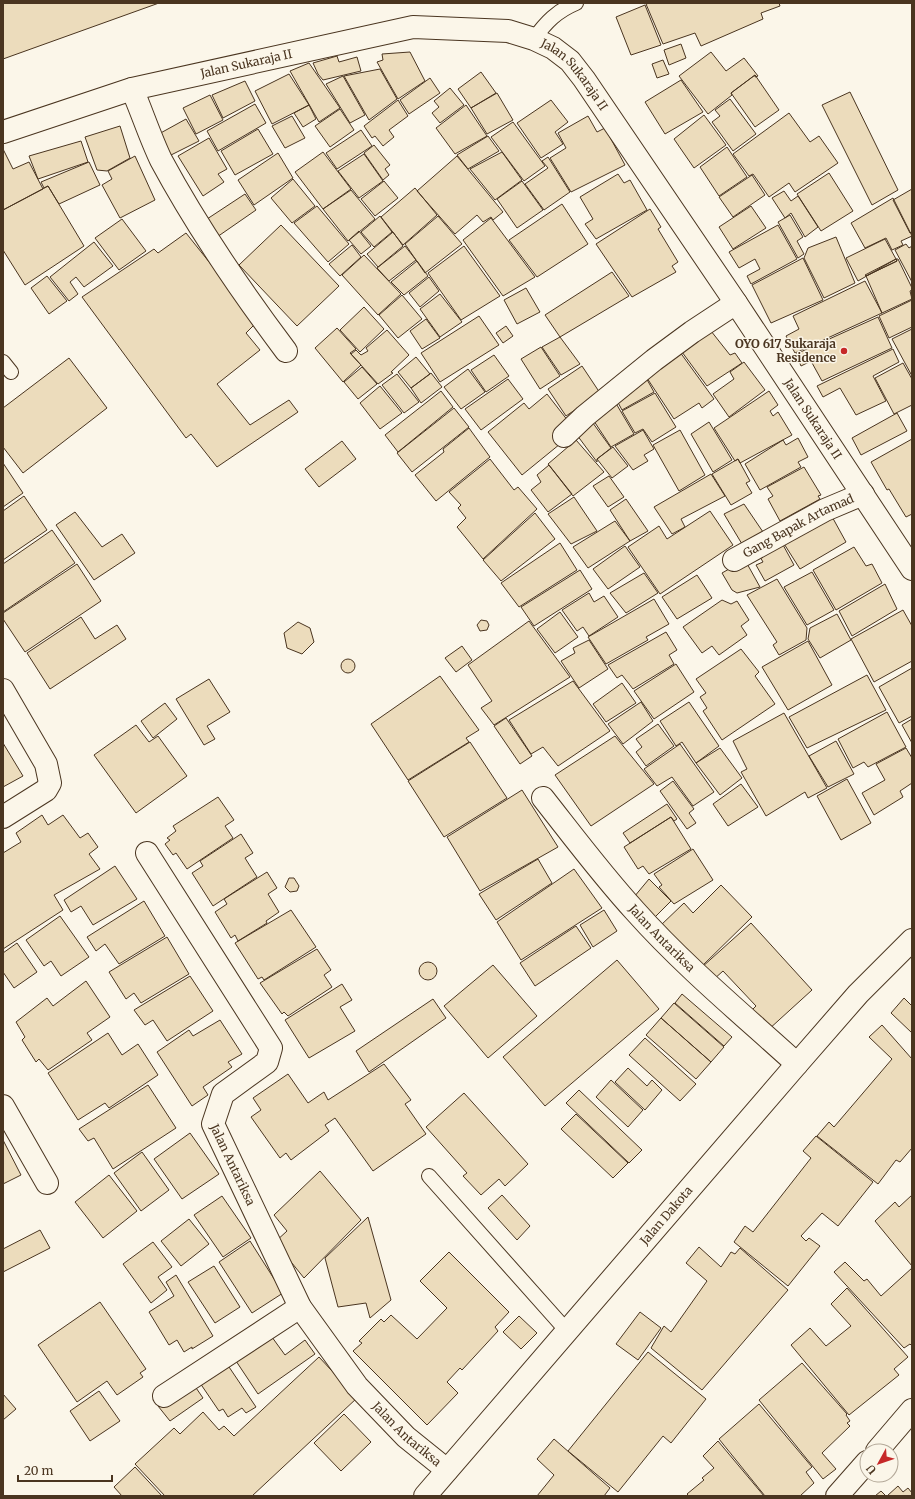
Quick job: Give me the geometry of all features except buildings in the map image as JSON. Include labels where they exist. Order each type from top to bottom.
[{"type":"street","name":"Jalan Sukaraja II","points":[[3,132],[132,89],[413,27],[508,31],[534,39],[553,48],[570,62],[584,79],[912,569]]},
{"type":"street","points":[[132,89],[160,158],[185,201],[262,319],[286,352]]},
{"type":"street","points":[[564,436],[585,416],[654,360],[692,332],[736,304]]},
{"type":"street","name":"Gang Bapak Artamad","points":[[734,560],[825,510],[863,494]]},
{"type":"street","points":[[3,690],[46,764],[50,782],[46,790],[3,817]]},
{"type":"street","name":"Jalan Antariksa","points":[[544,798],[604,876],[636,912],[672,949],[796,1064]]},
{"type":"street","name":"Jalan Antariksa","points":[[147,853],[271,1048],[267,1062],[223,1094],[213,1124],[300,1307],[357,1386],[406,1437],[447,1470]]},
{"type":"street","name":"Jalan Dakota","points":[[425,1496],[796,1064],[858,994],[912,940]]},
{"type":"street","points":[[3,1106],[47,1184]]},
{"type":"street","points":[[164,1396],[300,1307]]},
{"type":"street","points":[[884,1443],[912,1410]]},
{"type":"street","points":[[837,1496],[859,1471]]},
{"type":"lane","points":[[534,39],[547,21],[563,9],[576,3]]},
{"type":"lane","points":[[429,1176],[567,1331]]},
{"type":"place","name":"OYO 617 Sukaraja Residence","points":[[844,351]]}]
